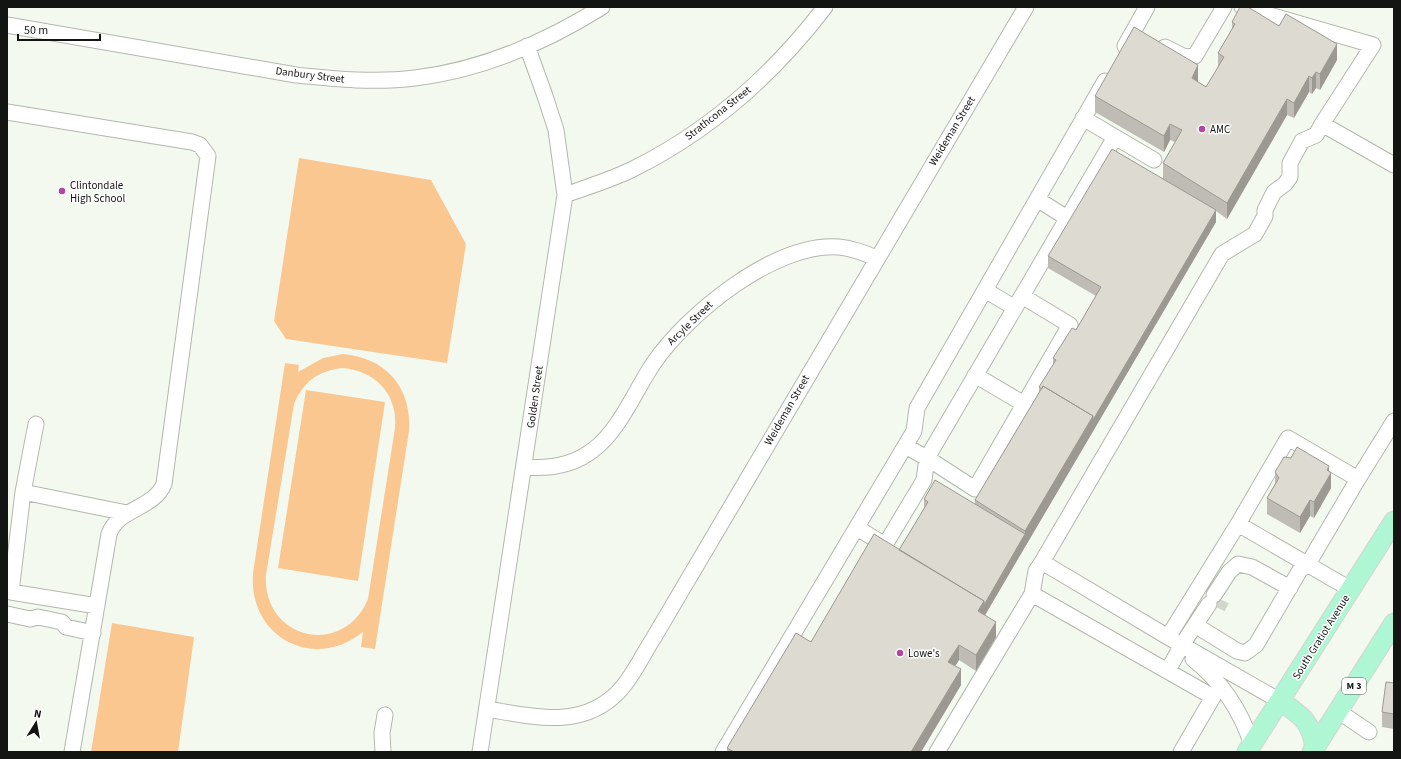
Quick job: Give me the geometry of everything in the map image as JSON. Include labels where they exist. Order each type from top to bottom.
[{"type":"main road","name":"South Gratiot Avenue","points":[[1250,748],[1394,521]]},
{"type":"main road","name":"M 3","points":[[1313,750],[1394,623]]},
{"type":"main road","points":[[1280,701],[1303,718],[1311,731],[1313,750]]},
{"type":"street","name":"Danbury Street","points":[[7,25],[260,69],[344,80],[414,78],[449,72],[486,62],[527,46],[576,23],[602,7]]},
{"type":"street","name":"Strathcona Street","points":[[565,195],[629,171],[696,133],[738,101],[763,77],[788,51],[825,7]]},
{"type":"street","name":"Weideman Street","points":[[486,709],[556,719],[578,715],[597,707],[614,697],[624,684],[653,639],[876,258],[1026,7]]},
{"type":"street","points":[[1119,56],[1147,7]]},
{"type":"street","points":[[1134,29],[1185,57],[1195,56],[1224,7]]},
{"type":"street","points":[[937,752],[1032,594],[1036,571],[1222,254],[1255,234],[1265,216],[1265,210],[1274,192],[1286,184],[1290,177],[1290,163],[1302,141],[1316,135],[1373,45],[1242,7]]},
{"type":"street","name":"Golden Street","points":[[480,752],[565,195],[556,130],[527,46]]},
{"type":"street","points":[[723,752],[914,431],[917,408],[1111,70]]},
{"type":"street","points":[[7,112],[192,142],[200,145],[208,156],[164,484],[157,495],[112,526],[109,534],[72,752]]},
{"type":"street","points":[[1083,118],[1154,160]]},
{"type":"street","points":[[1322,124],[1394,165]]},
{"type":"street","points":[[857,528],[885,545],[924,480],[927,458],[1115,137]]},
{"type":"street","points":[[1037,199],[1067,218]]},
{"type":"street","name":"Arcyle Street","points":[[524,467],[551,467],[575,461],[594,450],[608,436],[653,365],[675,336],[696,315],[734,285],[764,268],[792,255],[818,248],[838,247],[855,250],[876,258]]},
{"type":"street","points":[[905,446],[975,488],[1070,325],[1018,302],[985,290]]},
{"type":"street","points":[[975,375],[1024,404]]},
{"type":"street","points":[[1195,625],[1237,652],[1245,653],[1256,645],[1300,570],[1308,564],[1358,479],[1394,422]]},
{"type":"street","points":[[36,424],[23,492],[9,592],[97,606]]},
{"type":"street","points":[[1168,637],[1238,524],[1288,438],[1358,479]]},
{"type":"street","points":[[23,492],[128,514]]},
{"type":"street","points":[[1238,524],[1350,589]]},
{"type":"street","points":[[1220,552],[1238,564],[1252,567],[1290,588]]},
{"type":"street","points":[[1042,562],[1168,637],[1214,676],[1240,716],[1250,748]]},
{"type":"street","points":[[1168,670],[1180,648],[1213,600],[1229,572],[1238,564]]},
{"type":"street","points":[[1032,594],[1168,670],[1213,697],[1181,752]]},
{"type":"street","points":[[7,614],[30,619],[38,617],[62,622],[66,627],[92,633]]},
{"type":"street","points":[[1180,648],[1280,701]]},
{"type":"street","points":[[1338,711],[1369,732]]},
{"type":"street","points":[[382,752],[382,733],[385,715]]},
{"type":"shaded area","points":[[299,158],[431,180],[466,244],[447,363],[286,339],[274,321]]},
{"type":"shaded area","points":[[343,354],[372,362],[384,369],[401,388],[409,415],[409,431],[375,649],[361,647],[363,632],[344,644],[324,649],[305,648],[287,642],[272,630],[261,615],[254,596],[253,573],[285,363],[299,365],[298,372],[323,358]],"holes":[[[343,368],[355,370],[375,380],[389,395],[395,416],[395,428],[368,599],[356,618],[341,630],[324,635],[306,634],[290,627],[277,614],[268,597],[266,575],[294,404],[302,389],[319,374],[334,369]]]},
{"type":"shaded area","points":[[306,390],[385,402],[358,581],[278,568]]},
{"type":"shaded area","points":[[112,623],[194,637],[178,752],[91,752]]},
{"type":"building","name":"AMC","points":[[1240,7],[1248,7],[1279,26],[1286,14],[1337,44],[1320,74],[1316,72],[1312,78],[1309,76],[1294,103],[1287,99],[1227,203],[1163,163],[1182,130],[1170,124],[1164,136],[1095,96],[1134,27],[1198,65],[1192,78],[1206,87],[1224,57],[1218,53],[1235,24],[1232,22]]},
{"type":"building","points":[[1112,149],[1216,210],[1093,420],[1093,416],[1043,386],[1042,389],[1039,387],[1056,360],[1053,358],[1072,328],[1076,330],[1101,287],[1048,256]]},
{"type":"building","points":[[1043,386],[1093,416],[1025,531],[975,500]]},
{"type":"building","points":[[1297,447],[1329,466],[1327,470],[1331,473],[1314,502],[1310,500],[1300,517],[1267,498],[1279,478],[1275,472],[1284,457],[1291,458]]},
{"type":"building","points":[[935,480],[1025,534],[984,605],[984,601],[899,550],[928,502],[924,499]]},
{"type":"building","name":"Lowe's","points":[[874,534],[984,601],[978,611],[996,622],[976,655],[959,645],[948,662],[961,669],[911,752],[734,752],[727,748],[796,633],[811,642]]},
{"type":"building","points":[[1386,682],[1394,683],[1394,714],[1382,712]]},
{"type":"tunnel","points":[[1218,608],[1222,600]]},
{"type":"place","name":"AMC","points":[[1202,129]]},
{"type":"place","name":"Clintondale High School","points":[[62,191]]},
{"type":"place","name":"Lowe's","points":[[900,653]]}]
